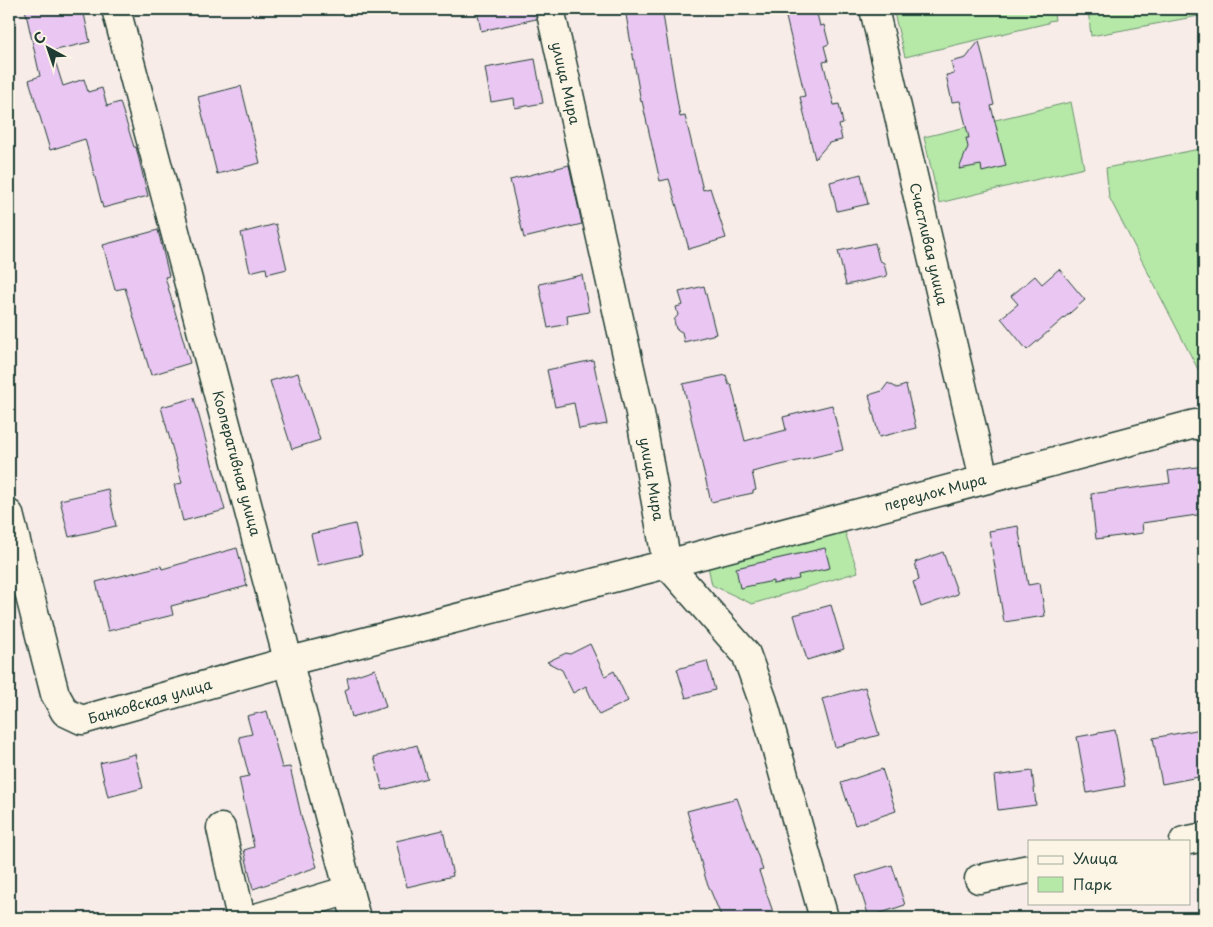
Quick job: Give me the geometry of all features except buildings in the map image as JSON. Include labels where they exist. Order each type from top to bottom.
[{"type":"street","name":"Кооперативная улица","points":[[116,9],[290,662],[356,918]]},
{"type":"street","name":"улица Мира","points":[[550,9],[640,413],[667,564]]},
{"type":"street","name":"Счастливая улица","points":[[874,9],[984,479]]},
{"type":"street","name":"переулок Мира","points":[[290,662],[1195,424],[1204,427]]},
{"type":"street","name":"Банковская улица","points":[[9,514],[55,694],[65,712],[82,720],[290,662]]},
{"type":"street","points":[[667,564],[746,654],[762,701],[824,918]]},
{"type":"street","points":[[221,828],[241,918]]},
{"type":"street","points":[[1189,840],[1204,837]]},
{"type":"street","points":[[979,879],[1028,869]]},
{"type":"street","points":[[256,918],[348,890]]},
{"type":"green space","points":[[893,9],[1053,9],[1055,20],[905,57]]},
{"type":"green space","points":[[1088,9],[1204,9],[1204,15],[1091,36]]},
{"type":"green space","points":[[1071,102],[1084,168],[939,203],[924,137]]},
{"type":"green space","points":[[1204,148],[1204,381],[1109,197],[1106,168]]},
{"type":"green space","points":[[843,526],[858,572],[752,604],[712,585],[706,557]]}]
